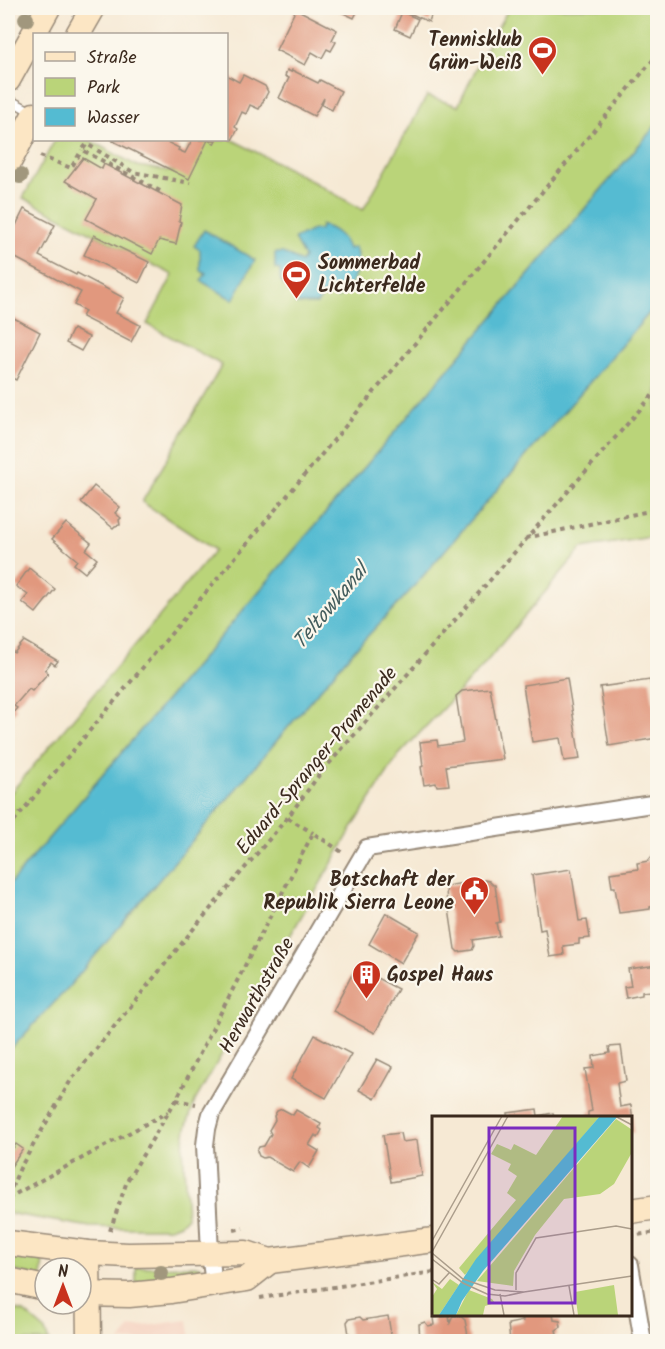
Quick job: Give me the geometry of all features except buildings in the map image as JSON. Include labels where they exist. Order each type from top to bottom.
[{"type":"main road","points":[[34,33],[48,8]]},
{"type":"main road","points":[[79,33],[93,8]]},
{"type":"main road","points":[[8,80],[33,35]]},
{"type":"main road","points":[[8,165],[33,116]]},
{"type":"main road","points":[[632,1211],[657,1207]]},
{"type":"main road","points":[[8,1243],[88,1253],[128,1255],[246,1253],[270,1261],[432,1240]]},
{"type":"main road","points":[[93,1294],[129,1295],[171,1291],[248,1279],[270,1261]]},
{"type":"main road","points":[[8,1280],[33,1285]]},
{"type":"main road","points":[[86,1316],[88,1341]]},
{"type":"street","name":"Herwarthstraße","points":[[214,1284],[210,1254],[205,1145],[211,1114],[367,848],[657,803]]},
{"type":"street","points":[[632,1277],[643,1341]]},
{"type":"lane","points":[[8,99],[33,113]]},
{"type":"path","points":[[8,828],[657,54]]},
{"type":"path","points":[[40,156],[71,168],[87,144],[133,172],[190,183]]},
{"type":"path","points":[[82,150],[160,191]]},
{"type":"path","name":"Eduard-Spranger-Promenade","points":[[8,1197],[20,1168],[71,1080],[195,927],[288,818],[319,776],[657,389]]},
{"type":"path","points":[[526,538],[657,509]]},
{"type":"path","points":[[288,818],[342,852]]},
{"type":"path","points":[[110,1231],[127,1180],[176,1100],[313,833]]},
{"type":"path","points":[[176,1100],[198,1104]]},
{"type":"path","points":[[8,1197],[169,1111]]},
{"type":"path","points":[[632,1236],[657,1232]]},
{"type":"path","points":[[252,1300],[432,1272]]},
{"type":"shaded area","points":[[188,1320],[191,1341],[120,1341],[130,1328]]},
{"type":"green space","points":[[509,8],[657,8],[657,124],[8,886],[8,796],[215,550],[142,502],[222,365],[147,324],[173,275],[23,198],[54,141],[91,141],[137,166],[175,172],[191,141],[228,141],[228,138],[363,210],[427,96],[458,106],[487,46]]},
{"type":"green space","points":[[657,304],[657,536],[582,548],[482,667],[398,756],[354,825],[195,1101],[183,1146],[187,1217],[180,1224],[170,1228],[129,1228],[90,1227],[8,1213],[8,1052],[66,990],[345,660],[410,591]]},
{"type":"green space","points":[[8,1254],[33,1258],[33,1276],[8,1269]]},
{"type":"green space","points":[[200,1266],[201,1274],[136,1284],[136,1267]]},
{"type":"green space","points":[[8,1308],[24,1312],[44,1329],[49,1341],[8,1341]]},
{"type":"water","name":"Teltowkanal","points":[[657,124],[657,304],[410,591],[345,660],[66,990],[8,1052],[8,886]]},
{"type":"water","points":[[321,225],[338,233],[348,249],[355,247],[357,268],[355,275],[338,298],[325,293],[317,304],[296,304],[296,295],[283,284],[280,270],[275,269],[275,253],[283,253],[301,262],[304,257],[294,239],[313,230],[320,230]]},
{"type":"water","points":[[204,230],[255,260],[233,300],[201,281],[206,273],[200,270],[200,250],[194,246]]},
{"type":"place","name":"Tennisklub Grün-Weiß","points":[[543,76]]},
{"type":"place","name":"Sommerbad Lichterfelde","points":[[297,300]]},
{"type":"place","name":"Botschaft der Republik Sierra Leone","points":[[475,916]]},
{"type":"place","name":"Gospel Haus","points":[[366,1000]]}]
